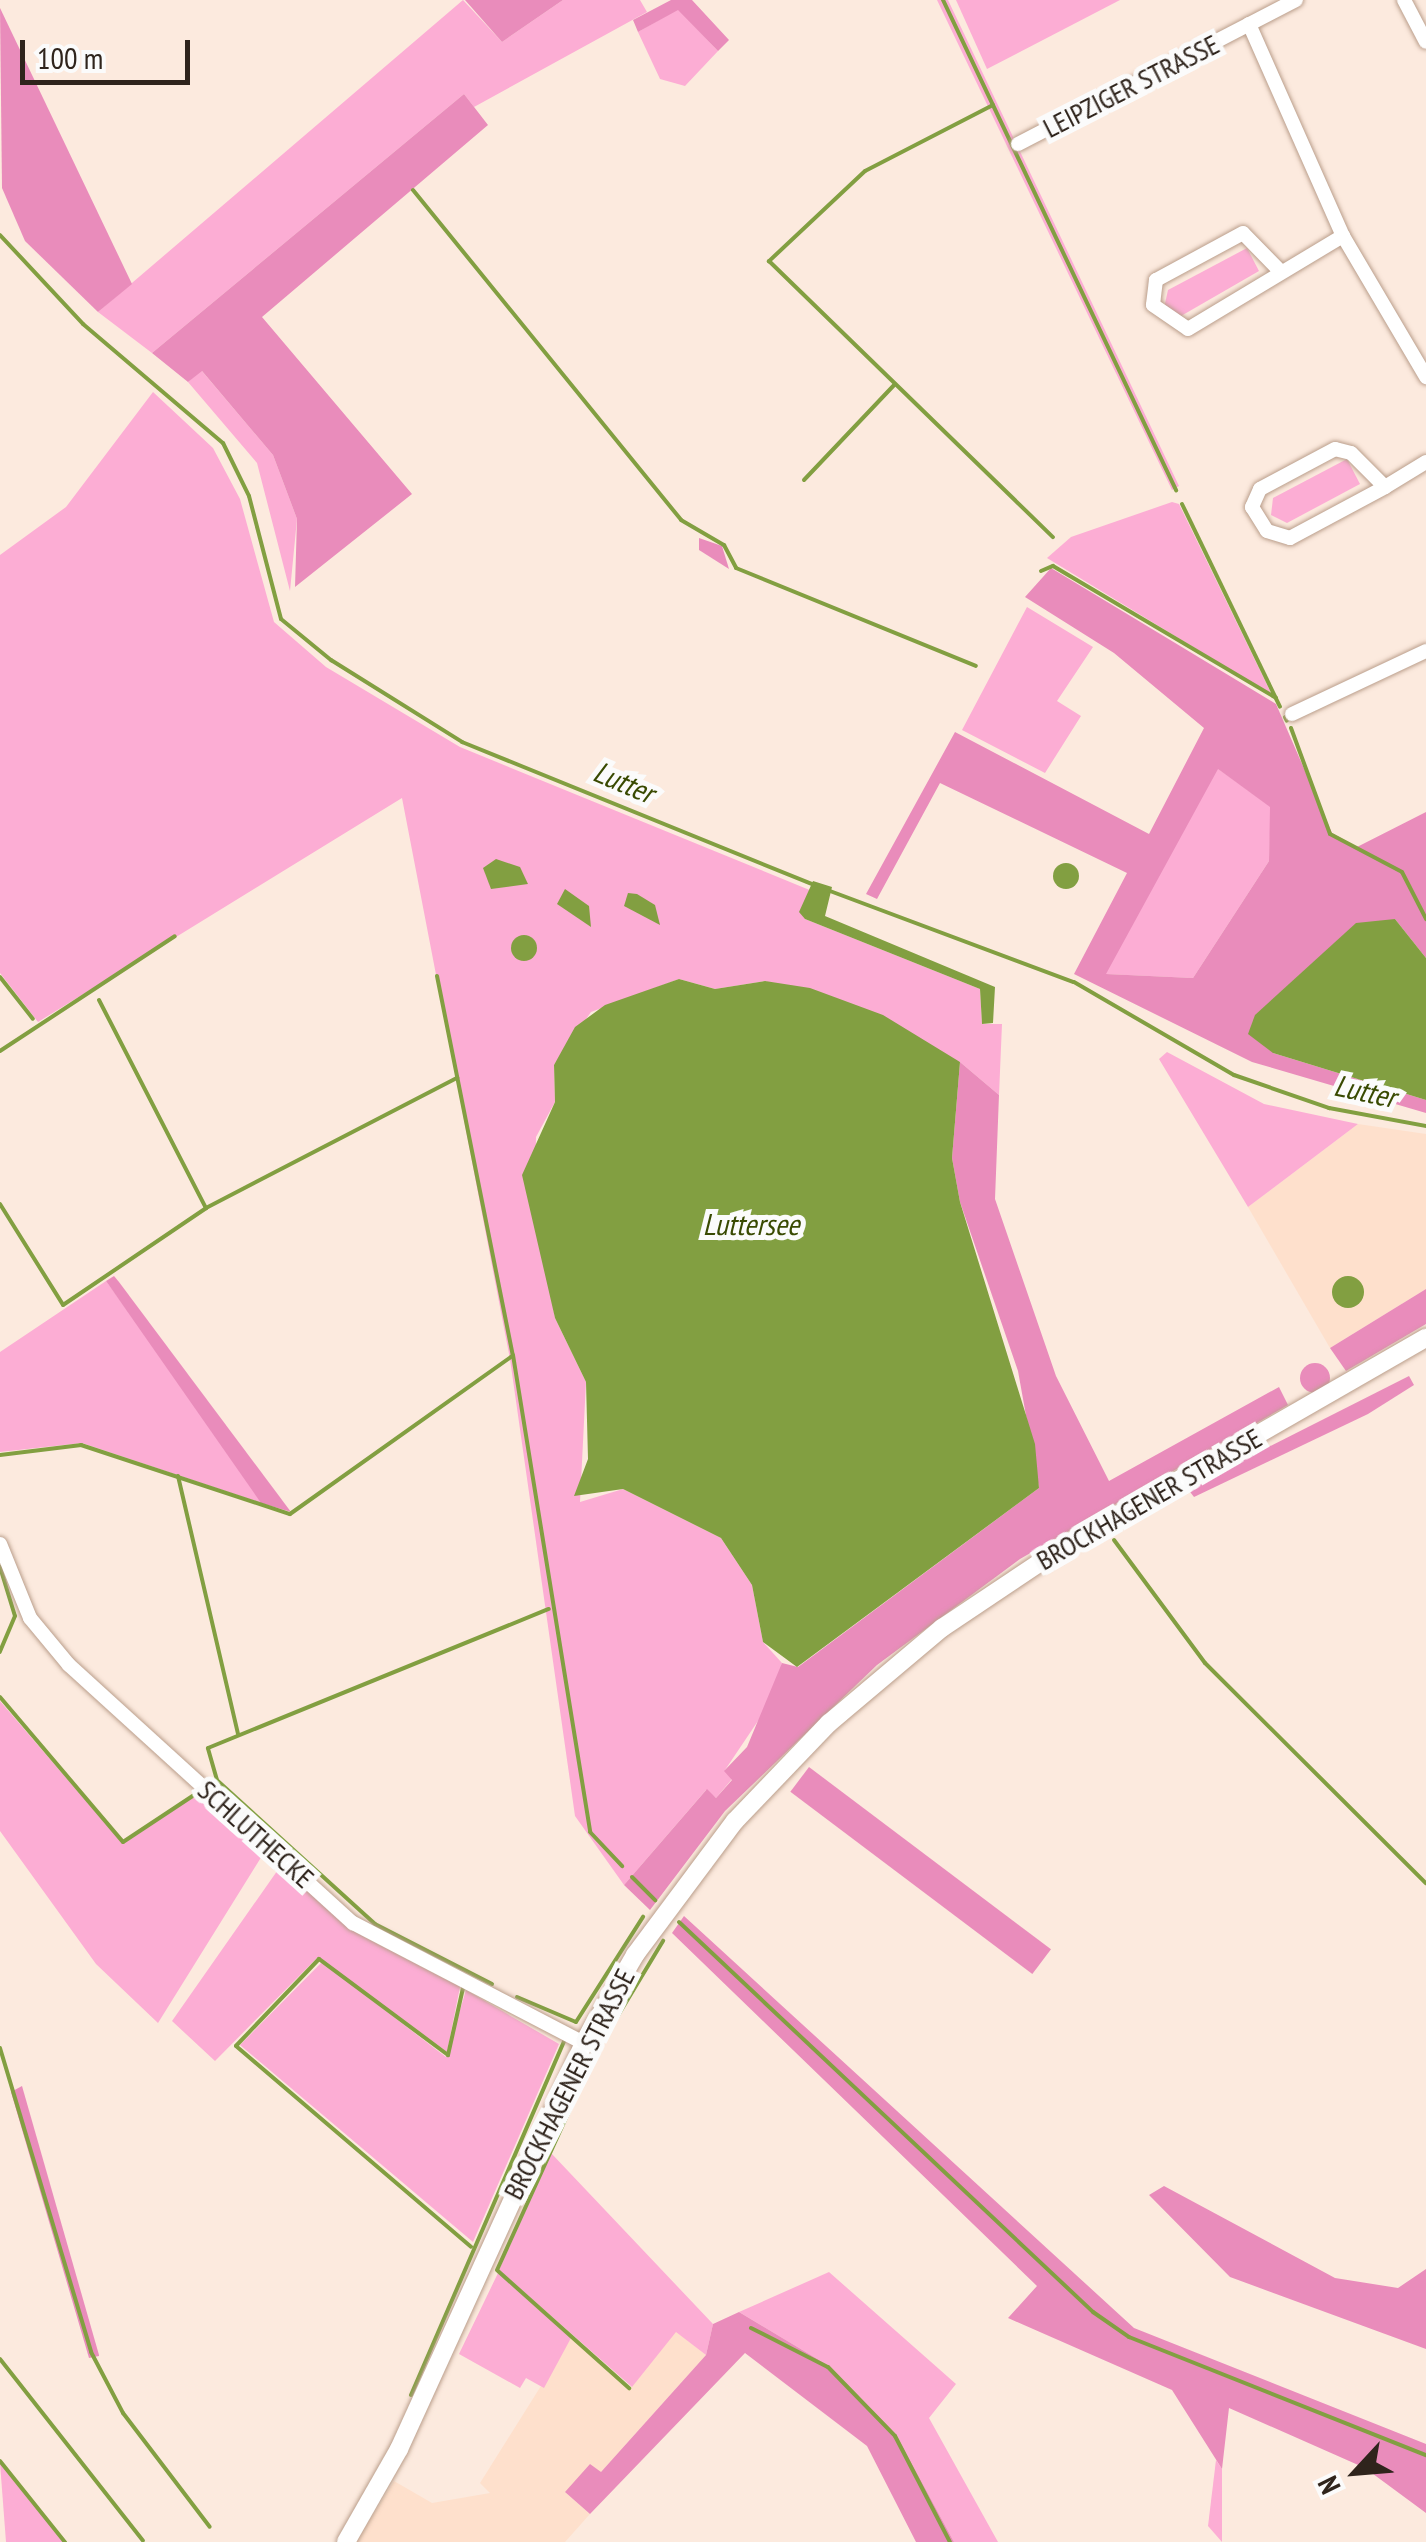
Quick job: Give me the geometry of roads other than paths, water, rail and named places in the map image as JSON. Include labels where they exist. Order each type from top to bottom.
[{"type":"main road","name":"BROCKHAGENER STRASSE","points":[[346,2542],[399,2449],[584,2043],[694,1873],[829,1723],[1026,1570],[1426,1338]]},
{"type":"street","name":"LEIPZIGER STRASSE","points":[[1018,144],[1296,0]]},
{"type":"street","points":[[1404,0],[1426,42]]},
{"type":"street","points":[[1250,24],[1343,236],[1426,377]]},
{"type":"street","points":[[1281,272],[1243,233],[1156,280],[1154,306],[1188,328],[1343,236]]},
{"type":"street","points":[[1385,487],[1351,453],[1334,450],[1260,489],[1252,506],[1266,531],[1290,538],[1385,487],[1426,462]]},
{"type":"street","points":[[1292,714],[1426,651]]},
{"type":"street","name":"SCHLUTHECKE","points":[[0,1544],[30,1618],[68,1665],[353,1924],[584,2043]]},
{"type":"water","points":[[496,859],[520,867],[528,884],[491,889],[483,868]]},
{"type":"water","points":[[1066,863],[1075,867],[1079,876],[1075,885],[1066,889],[1057,885],[1053,876],[1057,867]]},
{"type":"water","points":[[813,881],[832,887],[825,916],[995,987],[993,1023],[982,1024],[980,989],[805,919],[799,912]]},
{"type":"water","points":[[565,889],[589,906],[591,927],[557,904]]},
{"type":"water","points":[[628,893],[655,905],[660,925],[624,906]]},
{"type":"water","points":[[1395,919],[1426,958],[1426,1100],[1273,1053],[1248,1034],[1255,1015],[1356,923]]},
{"type":"water","points":[[524,935],[534,938],[534,958],[524,961],[514,958],[511,948],[514,938]]},
{"type":"water","name":"Luttersee","points":[[679,979],[715,989],[765,981],[810,988],[883,1015],[960,1062],[952,1158],[960,1202],[1035,1444],[1039,1488],[797,1667],[763,1642],[752,1585],[721,1538],[623,1489],[574,1496],[588,1459],[586,1382],[555,1318],[522,1175],[555,1102],[554,1065],[575,1027],[605,1005]]},
{"type":"water","points":[[1348,1276],[1360,1280],[1364,1292],[1360,1304],[1348,1308],[1336,1304],[1332,1292],[1336,1280]]},
{"type":"waterway","points":[[943,0],[1176,490]]},
{"type":"waterway","points":[[993,105],[865,171],[769,261],[1053,537]]},
{"type":"waterway","points":[[413,190],[681,520],[724,545],[736,568],[976,666]]},
{"type":"waterway","name":"Lutter","points":[[0,235],[83,324],[223,443],[249,496],[281,619],[331,660],[462,742],[816,886]]},
{"type":"waterway","points":[[804,480],[895,384]]},
{"type":"waterway","points":[[1182,504],[1280,707]]},
{"type":"waterway","points":[[1041,571],[1053,566],[1276,698]]},
{"type":"waterway","points":[[1285,717],[1287,721]]},
{"type":"waterway","points":[[1291,728],[1330,834],[1402,872],[1426,919]]},
{"type":"waterway","name":"Lutter","points":[[830,891],[1074,982],[1234,1075],[1329,1108],[1426,1126]]},
{"type":"waterway","points":[[0,1051],[175,936]]},
{"type":"waterway","points":[[437,976],[513,1355],[590,1832],[622,1866]]},
{"type":"waterway","points":[[0,977],[33,1019]]},
{"type":"waterway","points":[[99,1000],[206,1208]]},
{"type":"waterway","points":[[0,1204],[63,1305],[206,1208],[457,1078]]},
{"type":"waterway","points":[[0,1455],[81,1445],[290,1514],[512,1356]]},
{"type":"waterway","points":[[178,1476],[238,1734]]},
{"type":"waterway","points":[[1114,1540],[1205,1663],[1426,1883]]},
{"type":"waterway","points":[[0,1567],[15,1616],[0,1652]]},
{"type":"waterway","points":[[492,1984],[375,1924],[217,1780],[208,1748],[549,1609]]},
{"type":"waterway","points":[[0,1697],[123,1842],[200,1791]]},
{"type":"waterway","points":[[632,1877],[655,1900]]},
{"type":"waterway","points":[[517,1997],[576,2022],[643,1917]]},
{"type":"waterway","points":[[679,1922],[1093,2312],[1129,2337],[1426,2455]]},
{"type":"waterway","points":[[497,2270],[596,2052],[663,1941]]},
{"type":"waterway","points":[[463,1988],[448,2055],[319,1959],[236,2046],[471,2247]]},
{"type":"waterway","points":[[411,2395],[564,2041]]},
{"type":"waterway","points":[[0,2048],[91,2352],[123,2413],[210,2527]]},
{"type":"waterway","points":[[498,2271],[629,2388]]},
{"type":"waterway","points":[[751,2328],[828,2367],[895,2436],[950,2542]]},
{"type":"waterway","points":[[0,2359],[143,2541]]},
{"type":"waterway","points":[[0,2461],[65,2542]]}]
